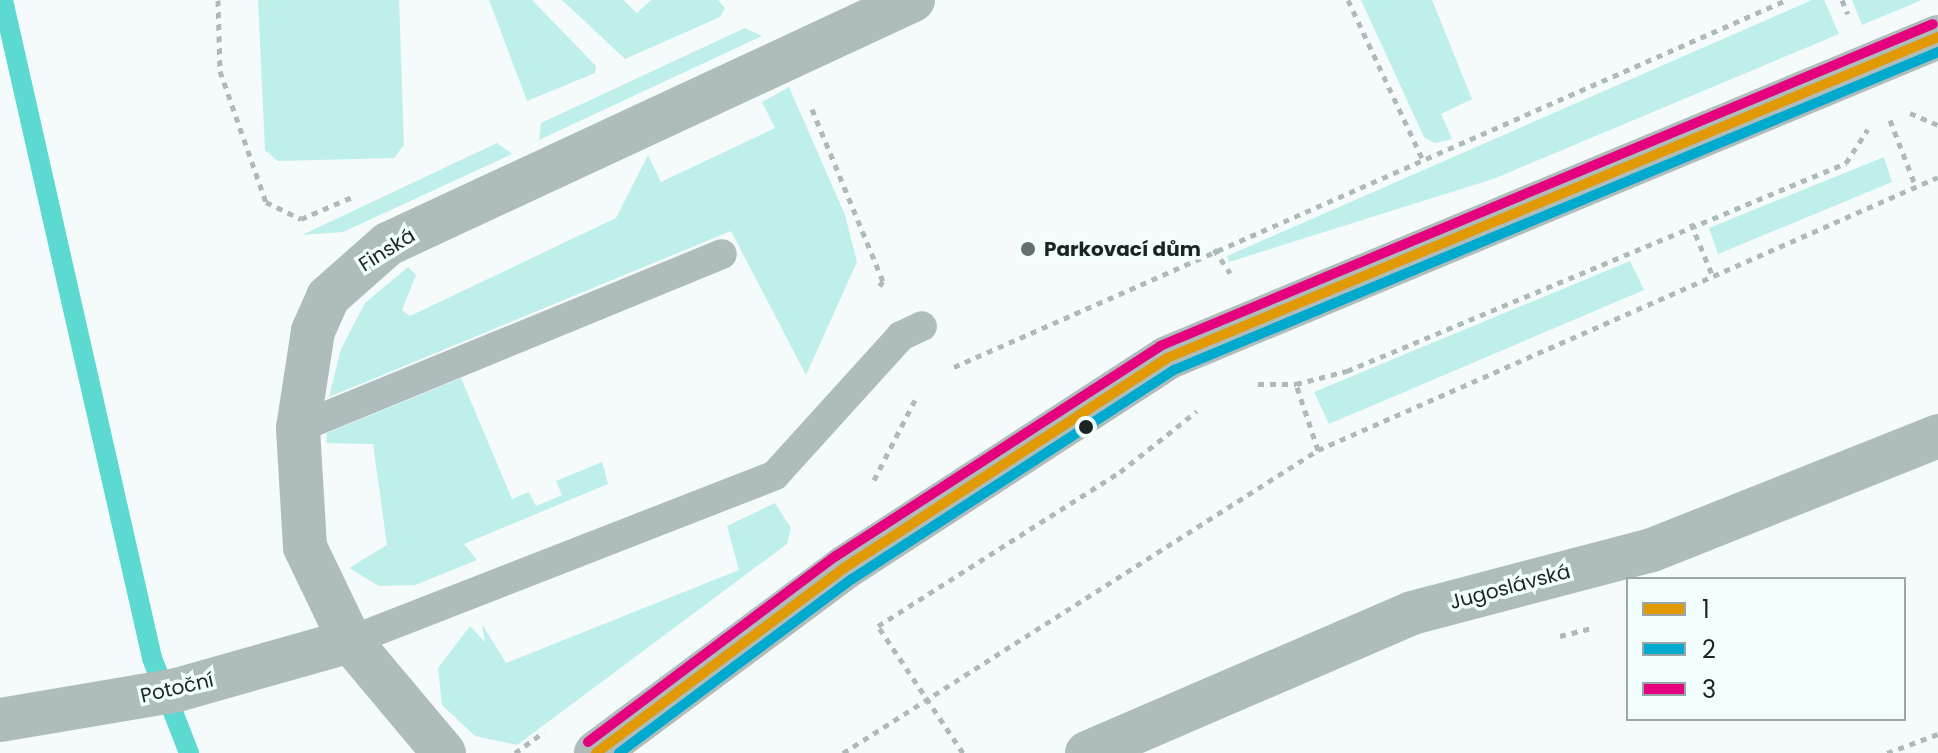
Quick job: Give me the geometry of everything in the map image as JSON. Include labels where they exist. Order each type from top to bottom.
[{"type":"street","name":"Finská","points":[[444,753],[350,641],[305,547],[298,428],[313,331],[328,297],[388,244],[913,0]]},
{"type":"street","points":[[596,753],[844,568],[1167,358],[1938,37]]},
{"type":"street","name":"Jugoslávská","points":[[1087,753],[1412,613],[1652,550],[1938,436]]},
{"type":"street","name":"Potoční","points":[[0,720],[177,690],[350,641]]},
{"type":"lane","points":[[298,428],[722,254]]},
{"type":"lane","points":[[350,641],[775,475],[901,336],[922,326]]},
{"type":"path","points":[[218,0],[220,71],[266,202],[301,219],[358,194]]},
{"type":"path","points":[[1348,0],[1423,160]]},
{"type":"path","points":[[1244,384],[1296,384],[1347,371],[1691,223],[1846,163],[1870,125],[1911,113],[1938,125]]},
{"type":"path","points":[[843,753],[1318,450],[1938,177]]},
{"type":"path","points":[[1691,223],[1713,277]]},
{"type":"path","points":[[1296,384],[1318,450]]},
{"type":"path","points":[[963,753],[924,700],[878,626],[1120,472],[1206,403]]},
{"type":"path","points":[[1887,753],[1938,734]]},
{"type":"shaded area","points":[[258,0],[399,0],[404,145],[394,158],[278,161],[265,150]]},
{"type":"shaded area","points":[[489,0],[532,0],[596,66],[595,73],[527,101]]},
{"type":"shaded area","points":[[562,0],[623,0],[637,13],[651,0],[718,0],[725,8],[720,17],[625,59]]},
{"type":"shaded area","points":[[1361,0],[1432,0],[1472,99],[1441,114],[1452,139],[1435,143],[1424,137]]},
{"type":"shaded area","points":[[1812,0],[1824,0],[1839,34],[1493,179],[1229,262],[1227,256]]},
{"type":"shaded area","points":[[1852,0],[1922,0],[1862,25]]},
{"type":"shaded area","points":[[745,28],[762,36],[539,140],[541,123]]},
{"type":"shaded area","points":[[789,87],[845,215],[857,262],[806,375],[731,231],[329,397],[341,349],[365,303],[408,267],[416,275],[402,310],[410,316],[616,218],[648,155],[661,182],[775,128],[762,102]]},
{"type":"shaded area","points":[[497,143],[512,154],[343,232],[302,235]]},
{"type":"shaded area","points":[[1884,157],[1892,182],[1718,254],[1709,228]]},
{"type":"shaded area","points":[[1630,261],[1644,290],[1329,424],[1314,392]]},
{"type":"shaded area","points":[[461,378],[512,499],[529,492],[536,506],[562,495],[556,481],[602,462],[608,484],[464,544],[477,560],[415,585],[379,586],[349,568],[387,545],[373,444],[326,443],[327,433]]},
{"type":"shaded area","points":[[775,503],[791,528],[787,544],[517,745],[475,736],[442,705],[438,668],[470,626],[485,642],[482,624],[506,663],[739,570],[727,526]]},
{"type":"waterway","points":[[3,0],[152,658],[189,753]]},
{"type":"transit line","name":"3","points":[[588,742],[836,556],[1160,346],[1933,24]]},
{"type":"transit line","name":"1","points":[[596,753],[844,568],[1167,358],[1938,37]]},
{"type":"transit line","name":"2","points":[[619,753],[852,579],[1174,370],[1938,52]]},
{"type":"place","name":"Parkovací dům","points":[[1028,249]]}]
